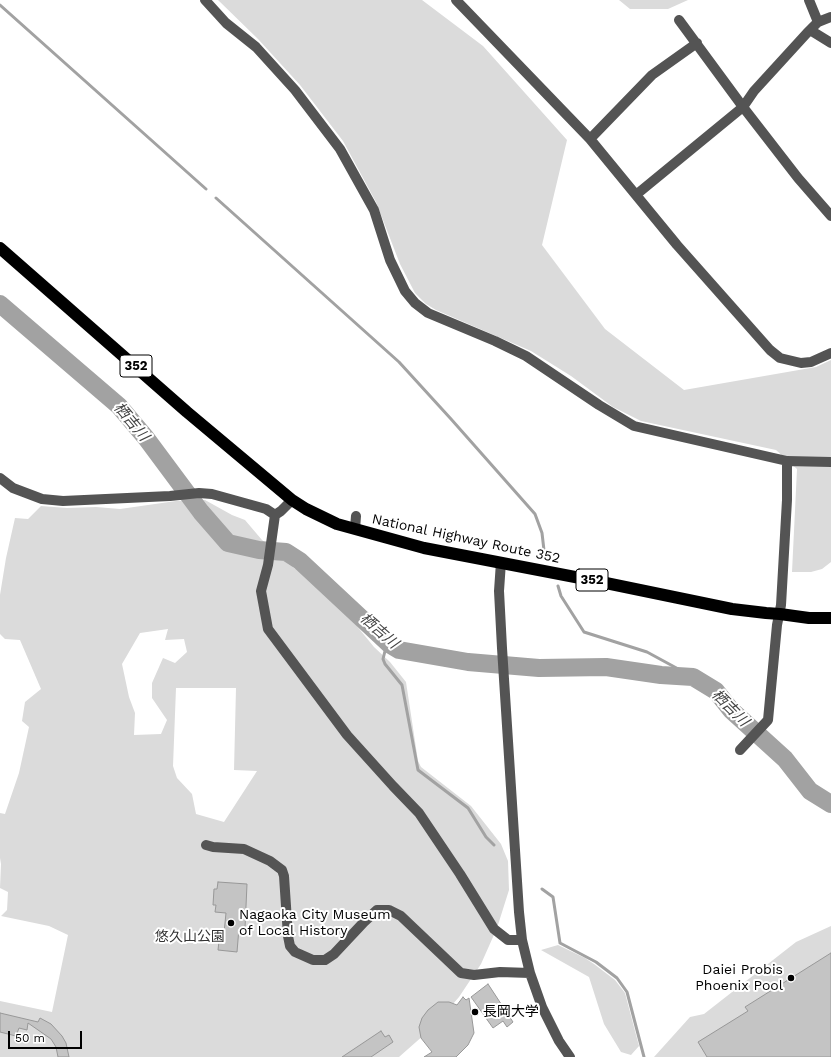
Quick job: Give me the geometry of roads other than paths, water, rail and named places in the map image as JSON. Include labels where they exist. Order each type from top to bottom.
[{"type":"highway","name":"National Highway Route 352","points":[[0,248],[182,407],[292,500],[306,509],[337,524],[424,548],[501,562],[732,609],[809,618],[831,618]]},
{"type":"street","points":[[205,0],[226,23],[256,47],[295,90],[340,149],[374,210],[390,260],[405,291],[415,303],[428,313],[495,341],[526,356],[599,405],[634,426],[787,461],[831,462]]},
{"type":"street","points":[[456,0],[590,139],[637,194],[677,245],[770,350],[780,358],[801,363],[811,362],[831,353]]},
{"type":"street","points":[[809,0],[818,22]]},
{"type":"street","points":[[637,194],[743,107],[754,91],[810,30],[818,22],[831,17]]},
{"type":"street","points":[[679,20],[743,107],[798,178],[831,216]]},
{"type":"street","points":[[810,30],[831,43]]},
{"type":"street","points":[[590,139],[652,75],[697,43]]},
{"type":"street","points":[[740,750],[768,720],[777,624],[780,614],[787,500],[787,461]]},
{"type":"street","points":[[0,478],[13,488],[42,499],[63,501],[170,496],[198,493],[212,494],[266,508],[275,515]]},
{"type":"street","points":[[292,500],[275,515],[268,565],[261,591],[268,629],[348,735],[419,813],[460,874],[494,930],[508,940],[522,940]]},
{"type":"street","points":[[355,529],[356,516]]},
{"type":"street","points":[[501,562],[499,591],[502,648],[522,940],[530,973],[542,1007],[559,1041],[570,1057]]},
{"type":"street","points":[[206,845],[213,848],[244,849],[270,861],[282,870],[284,876],[290,946],[295,952],[313,960],[325,960],[334,954],[359,926],[377,910],[389,910],[401,916],[461,973],[474,975],[500,972],[530,973]]},
{"type":"waterway","points":[[0,5],[206,189]]},
{"type":"waterway","points":[[216,198],[399,362],[451,419],[535,514],[542,533],[545,559]]},
{"type":"waterway","name":"栖吉川","points":[[0,304],[119,406],[146,438],[201,512],[228,543],[259,550],[286,552],[300,561],[389,644],[399,650],[468,662],[539,668],[606,667],[661,675],[693,677],[716,691],[731,710],[785,759],[810,791],[831,804]]},
{"type":"waterway","points":[[558,586],[561,596],[584,632],[647,652],[693,677]]},
{"type":"waterway","points":[[389,644],[383,659],[385,664],[402,685],[418,770],[468,808],[486,837],[494,845]]},
{"type":"waterway","points":[[542,889],[553,897],[560,943],[596,962],[617,978],[627,992],[644,1057]]},
{"type":"place","name":"Nagaoka City Museum of Local History","points":[[231,923]]},
{"type":"place","name":"Daiei Probis Phoenix Pool","points":[[791,978]]},
{"type":"place","name":"長岡大学","points":[[475,1012]]},
{"type":"park label","name":"悠久山公園","points":[[190,937]]}]
